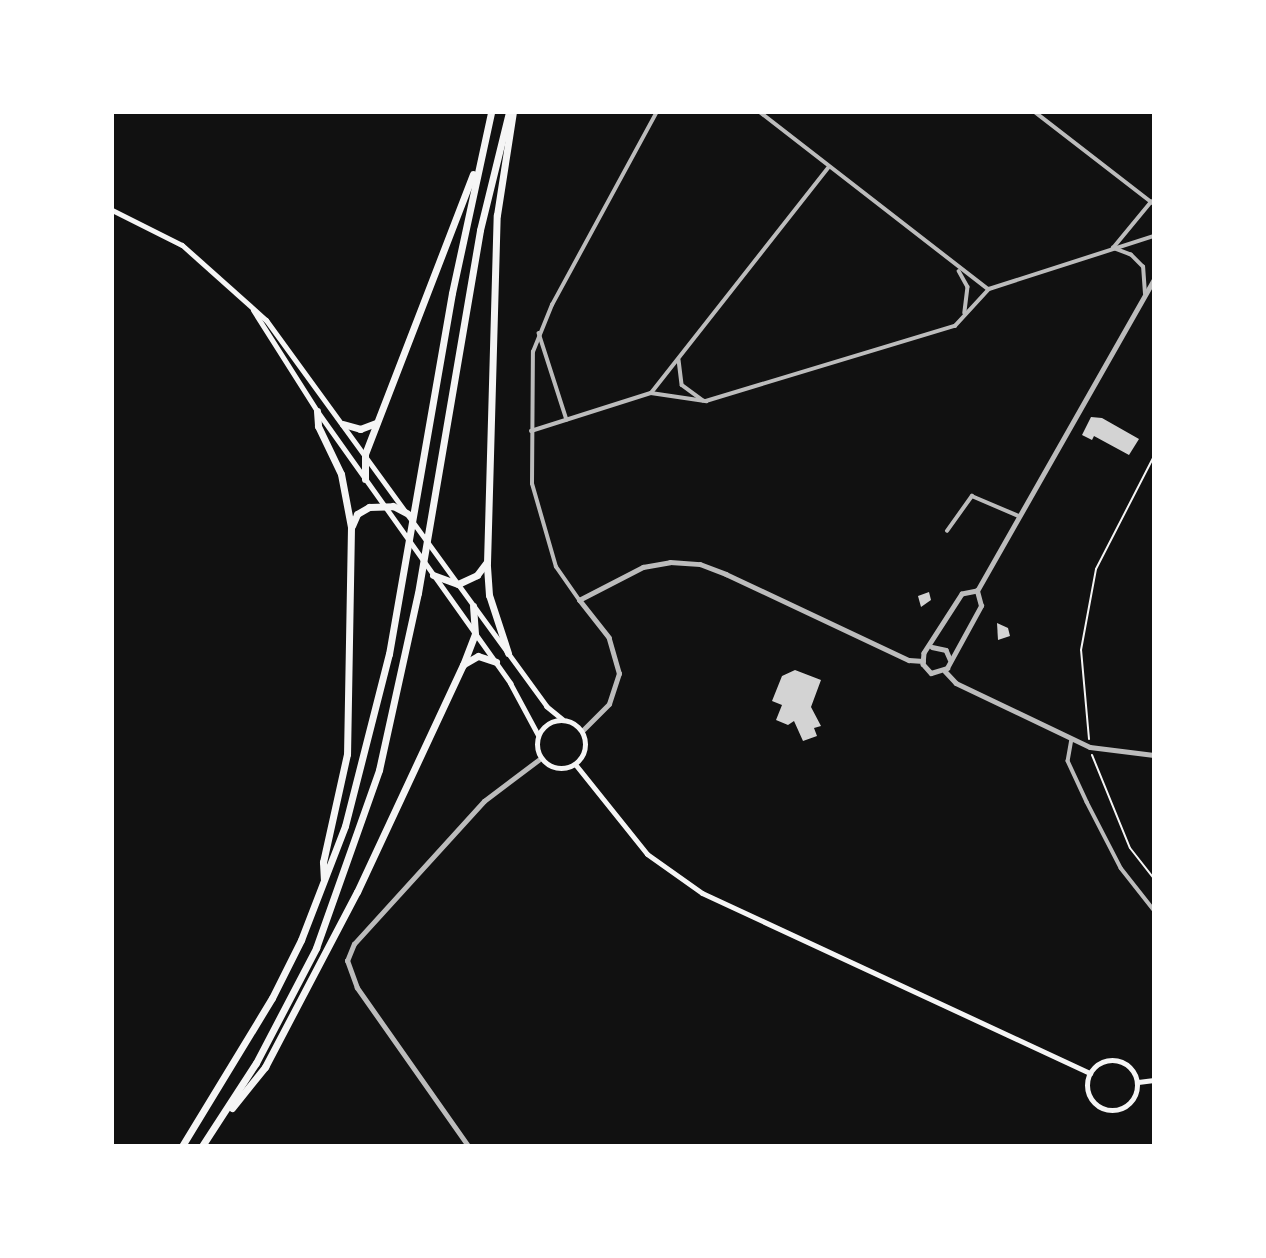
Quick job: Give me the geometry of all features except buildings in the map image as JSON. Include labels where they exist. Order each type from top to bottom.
[{"type":"highway","points":[[182,1146],[272,998],[324,883],[362,766],[389,654],[477,167],[491,112]]},
{"type":"highway","points":[[508,653],[489,595],[487,563],[498,215],[511,112]]},
{"type":"highway","points":[[202,1146],[257,1063],[316,948],[379,770],[418,593],[480,230],[511,112]]},
{"type":"highway","points":[[365,480],[365,454],[376,423],[464,188],[477,167]]},
{"type":"highway","points":[[317,411],[318,426],[341,474],[351,527],[347,754],[323,862],[324,883]]},
{"type":"highway","points":[[344,424],[360,429],[376,423]]},
{"type":"highway","points":[[351,527],[357,514],[383,505],[393,506],[407,513]]},
{"type":"highway","points":[[433,575],[458,584],[477,575],[487,563]]},
{"type":"highway","points":[[223,1116],[247,1093],[297,1011],[463,665],[475,634],[473,606]]},
{"type":"highway","points":[[463,665],[478,656],[496,662]]},
{"type":"main road","points":[[112,209],[182,245],[248,302],[283,340],[550,712],[582,731],[584,752],[575,764],[557,768],[541,758],[532,716],[317,411],[248,302]]},
{"type":"main road","points":[[538,735],[552,721],[562,719]]},
{"type":"main road","points":[[575,764],[647,854],[702,893],[1090,1073]]},
{"type":"main road","points":[[1117,1060],[1131,1068],[1138,1082],[1129,1105],[1112,1111],[1090,1098],[1090,1073],[1101,1062],[1117,1060]]},
{"type":"main road","points":[[1138,1082],[1154,1080]]},
{"type":"street","points":[[582,731],[609,704],[619,674],[609,638],[556,567],[539,516],[532,484],[531,371],[539,332],[657,112]]},
{"type":"street","points":[[760,112],[956,267],[989,289]]},
{"type":"street","points":[[1035,112],[1152,203],[1113,248]]},
{"type":"street","points":[[651,393],[828,168]]},
{"type":"street","points":[[531,431],[651,393],[706,401],[955,326],[989,289],[1154,236]]},
{"type":"street","points":[[1113,248],[1131,255],[1143,267],[1144,297]]},
{"type":"street","points":[[956,267],[968,287],[967,308],[961,320]]},
{"type":"street","points":[[945,671],[981,606],[977,591],[1154,279]]},
{"type":"street","points":[[539,332],[567,420]]},
{"type":"street","points":[[680,358],[682,384],[706,401]]},
{"type":"street","points":[[947,531],[972,496],[1020,516]]},
{"type":"street","points":[[579,600],[643,567],[670,562],[700,564],[909,660],[923,661]]},
{"type":"street","points":[[923,661],[962,594],[977,591]]},
{"type":"street","points":[[932,647],[946,650],[950,660]]},
{"type":"street","points":[[923,661],[931,673],[945,671]]},
{"type":"street","points":[[945,671],[956,683],[1090,747],[1154,755]]},
{"type":"street","points":[[1072,739],[1068,761],[1087,802],[1121,868],[1154,910]]},
{"type":"street","points":[[468,1146],[357,988],[347,961],[354,944],[484,801],[541,758]]},
{"type":"path","points":[[1154,456],[1096,569],[1081,650],[1090,747],[1129,848],[1154,879]]}]
